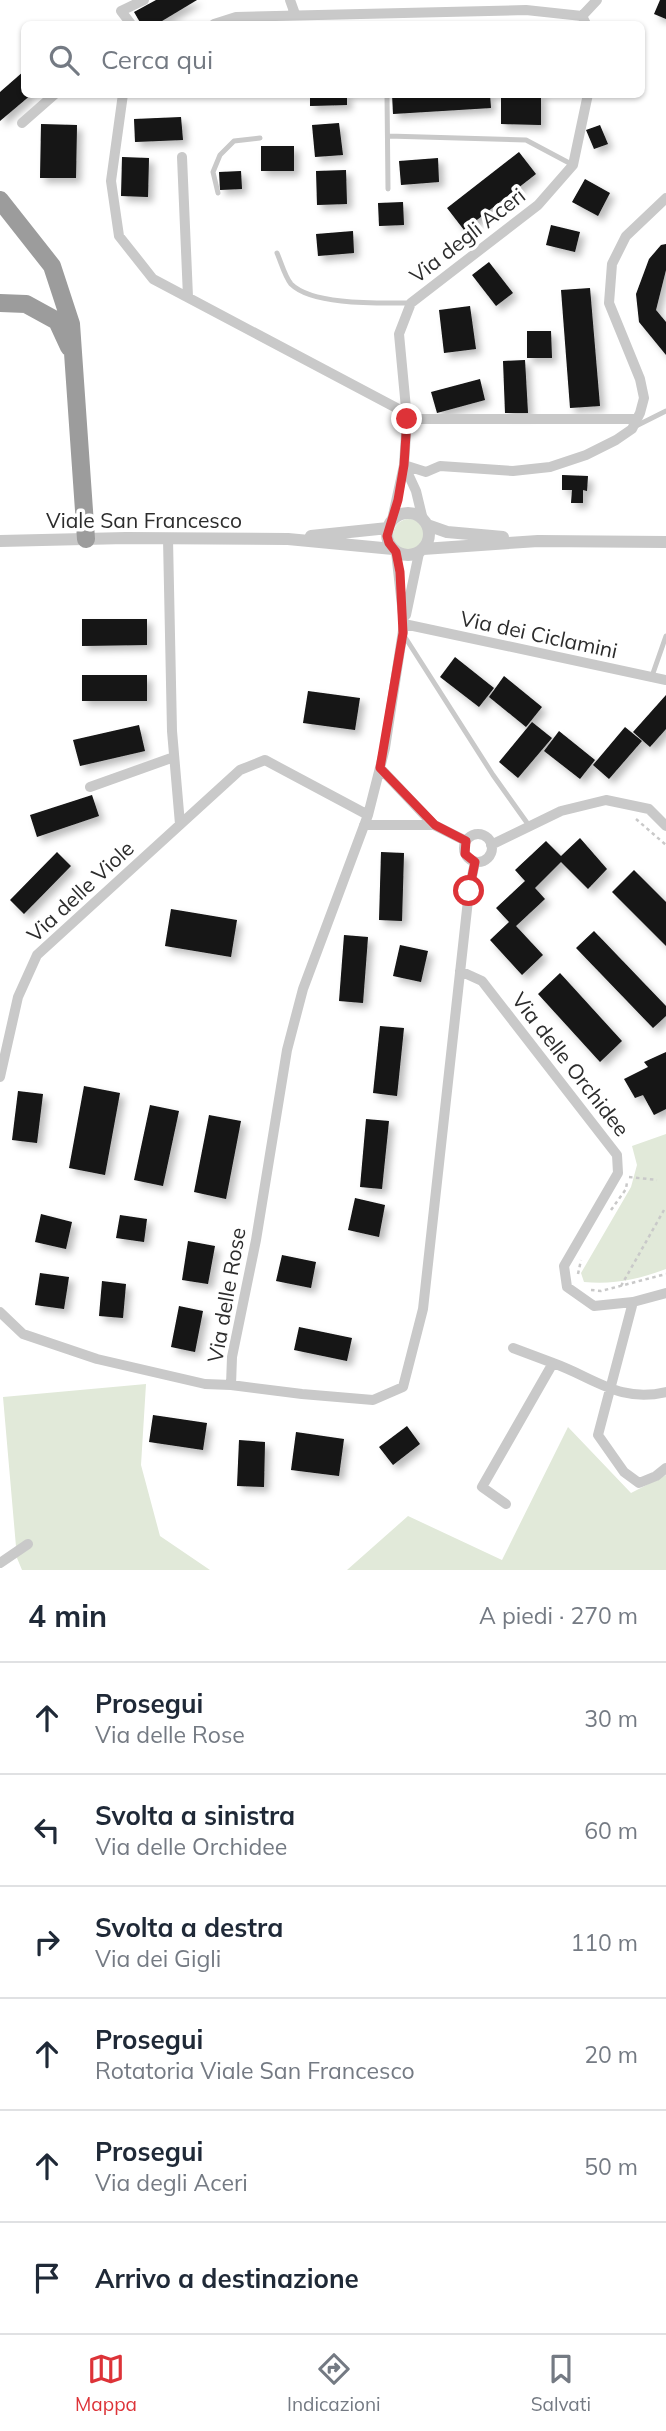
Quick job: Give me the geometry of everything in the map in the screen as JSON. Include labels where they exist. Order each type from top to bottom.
[{"type":"highway","points":[[0,200],[52,266],[71,324],[86,539]]},
{"type":"highway","points":[[0,303],[26,304],[57,321],[72,353]]},
{"type":"street","points":[[129,21],[121,11],[144,0]]},
{"type":"street","points":[[290,0],[295,14]]},
{"type":"street","points":[[223,21],[236,17],[295,14],[526,10],[584,20],[597,0]]},
{"type":"street","points":[[22,123],[50,98]]},
{"type":"street","points":[[122,98],[111,181],[119,236],[153,279],[406,416],[634,424]]},
{"type":"street","name":"Via degli Aceri","points":[[390,524],[404,465],[406,416],[399,334],[411,303],[538,205],[573,165],[588,98]]},
{"type":"street","points":[[182,157],[188,297]]},
{"type":"street","points":[[404,465],[426,472],[440,466],[513,471],[550,467],[586,455],[616,440],[634,424],[644,398],[629,351],[614,321],[609,303],[612,264],[626,236],[666,198]]},
{"type":"street","name":"Via degli Aceri","points":[[404,465],[416,491],[425,522]]},
{"type":"street","points":[[538,541],[447,531],[410,513],[403,514],[390,524],[387,540],[395,550],[407,555],[421,551],[538,541],[666,542]]},
{"type":"street","points":[[403,629],[421,551],[429,537],[425,522]]},
{"type":"street","name":"Viale San Francesco","points":[[288,539],[390,524]]},
{"type":"street","points":[[169,539],[174,757],[180,824]]},
{"type":"street","name":"Viale San Francesco","points":[[0,541],[288,539],[395,550]]},
{"type":"street","points":[[395,550],[403,629]]},
{"type":"street","name":"Via dei Ciclamini","points":[[403,629],[666,680]]},
{"type":"street","name":"Via delle Rose","points":[[403,629],[380,768],[366,820],[303,989],[287,1050],[256,1240],[232,1357],[230,1385],[302,1395],[373,1400],[403,1387],[422,1309],[469,891],[475,862]]},
{"type":"street","points":[[90,787],[174,757]]},
{"type":"street","name":"Via delle Viole","points":[[0,1077],[18,997],[37,955],[240,770],[265,760],[366,820]]},
{"type":"street","points":[[380,768],[435,825],[466,841]]},
{"type":"street","points":[[491,845],[561,811],[606,800],[649,809],[666,826]]},
{"type":"street","points":[[366,820],[435,825]]},
{"type":"street","points":[[473,835],[482,835],[491,845],[488,858],[475,862],[465,854],[466,841],[473,835]]},
{"type":"street","name":"Via delle Orchidee","points":[[460,971],[482,981],[617,1155],[618,1173],[564,1266],[567,1287],[594,1306],[633,1302],[666,1293]]},
{"type":"street","points":[[633,1302],[598,1435],[624,1472],[639,1483],[656,1476],[666,1468]]},
{"type":"street","points":[[0,1312],[23,1334],[97,1359],[205,1384],[230,1385]]},
{"type":"street","points":[[513,1348],[554,1363],[610,1389],[646,1397],[666,1392]]},
{"type":"street","points":[[506,1504],[482,1487],[554,1363]]},
{"type":"street","points":[[0,1563],[27,1544]]},
{"type":"lane","points":[[387,98],[388,190]]},
{"type":"lane","points":[[388,136],[526,140],[573,165]]},
{"type":"lane","points":[[218,193],[213,172],[220,155],[234,141],[260,138]]},
{"type":"lane","points":[[277,253],[291,284],[315,296],[353,303],[411,303]]},
{"type":"lane","points":[[634,424],[666,411]]},
{"type":"lane","points":[[403,629],[492,775],[530,827]]},
{"type":"lane","points":[[652,677],[666,636]]},
{"type":"path","points":[[636,819],[666,845]]},
{"type":"path","points":[[606,1218],[626,1189],[629,1169]]},
{"type":"path","points":[[628,1177],[657,1180]]},
{"type":"path","points":[[621,1286],[664,1210]]},
{"type":"path","points":[[577,1278],[583,1256]]},
{"type":"path","points":[[584,1289],[601,1290],[666,1274]]},
{"type":"green space","points":[[409,519],[420,524],[425,535],[420,546],[409,551],[398,546],[393,535],[398,524]]},
{"type":"green space","points":[[666,1134],[666,1269],[626,1280],[584,1282],[581,1273],[631,1187],[637,1165],[632,1146]]},
{"type":"green space","points":[[146,1384],[141,1465],[160,1536],[210,1570],[22,1570],[17,1558],[3,1397]]},
{"type":"green space","points":[[568,1427],[631,1493],[666,1475],[666,1570],[347,1570],[408,1516],[502,1560]]},
{"type":"building","points":[[156,0],[197,0],[162,21],[139,21],[134,12]]},
{"type":"building","points":[[660,0],[666,0],[666,19],[654,14]]},
{"type":"building","points":[[21,74],[21,98],[27,98],[0,121],[0,92]]},
{"type":"building","points":[[310,98],[347,98],[347,105],[310,106]]},
{"type":"building","points":[[392,98],[490,98],[491,108],[393,114]]},
{"type":"building","points":[[501,98],[541,98],[541,125],[501,124]]},
{"type":"building","points":[[181,117],[183,140],[135,142],[134,119]]},
{"type":"building","points":[[339,123],[343,155],[315,157],[312,125]]},
{"type":"building","points":[[41,124],[77,125],[76,178],[40,178]]},
{"type":"building","points":[[600,125],[608,144],[594,149],[586,130]]},
{"type":"building","points":[[261,146],[294,146],[294,171],[261,171]]},
{"type":"building","points":[[519,152],[536,174],[464,230],[447,208]]},
{"type":"building","points":[[122,157],[149,158],[148,197],[121,196]]},
{"type":"building","points":[[438,158],[439,182],[401,185],[399,161]]},
{"type":"building","points":[[346,170],[347,204],[317,205],[316,171]]},
{"type":"building","points":[[241,171],[242,189],[220,190],[219,172]]},
{"type":"building","points":[[585,179],[610,193],[598,216],[572,202]]},
{"type":"building","points":[[403,202],[404,225],[379,226],[378,203]]},
{"type":"building","points":[[551,225],[580,232],[575,252],[546,245]]},
{"type":"building","points":[[353,231],[354,253],[318,256],[316,234]]},
{"type":"building","points":[[666,244],[666,270],[656,310],[666,322],[666,355],[639,322],[636,294],[649,259],[661,245]]},
{"type":"building","points":[[489,262],[513,293],[496,306],[472,275]]},
{"type":"building","points":[[590,288],[600,406],[570,408],[561,290]]},
{"type":"building","points":[[470,306],[476,349],[444,353],[439,310]]},
{"type":"building","points":[[527,331],[551,331],[552,358],[527,358]]},
{"type":"building","points":[[525,360],[528,413],[505,413],[503,361]]},
{"type":"building","points":[[480,379],[485,400],[437,413],[431,392]]},
{"type":"building","points":[[562,475],[588,476],[587,491],[583,490],[583,503],[571,503],[572,490],[562,490]]},
{"type":"building","points":[[82,619],[147,619],[147,645],[82,646]]},
{"type":"building","points":[[455,657],[494,688],[479,707],[440,677]]},
{"type":"building","points":[[82,675],[147,675],[147,701],[82,701]]},
{"type":"building","points":[[504,676],[542,707],[526,727],[489,697]]},
{"type":"building","points":[[308,691],[360,698],[355,730],[303,723]]},
{"type":"building","points":[[666,695],[666,729],[650,747],[633,732]]},
{"type":"building","points":[[532,722],[552,738],[518,778],[499,762]]},
{"type":"building","points":[[139,725],[145,751],[80,766],[73,740]]},
{"type":"building","points":[[625,727],[642,741],[609,779],[593,765]]},
{"type":"building","points":[[559,731],[595,760],[580,779],[544,751]]},
{"type":"building","points":[[92,795],[99,816],[37,837],[30,815]]},
{"type":"building","points":[[580,838],[607,869],[588,889],[561,862],[535,888],[545,899],[516,926],[543,955],[522,975],[490,940],[509,922],[496,908],[525,881],[515,870],[546,841],[561,856]]},
{"type":"building","points":[[57,852],[71,866],[24,914],[10,900]]},
{"type":"building","points":[[381,852],[404,853],[402,921],[379,920]]},
{"type":"building","points":[[634,870],[666,902],[666,946],[612,892]]},
{"type":"building","points":[[171,909],[237,920],[231,957],[165,946]]},
{"type":"building","points":[[594,931],[666,1006],[666,1016],[653,1028],[576,948]]},
{"type":"building","points":[[344,935],[368,937],[363,1003],[339,1001]]},
{"type":"building","points":[[400,945],[428,951],[421,982],[393,976]]},
{"type":"building","points":[[560,973],[622,1041],[600,1062],[538,994]]},
{"type":"building","points":[[380,1026],[404,1028],[397,1096],[373,1093]]},
{"type":"building","points":[[666,1052],[666,1109],[654,1115],[643,1095],[635,1098],[624,1079],[648,1067],[644,1062]]},
{"type":"building","points":[[84,1086],[120,1093],[105,1175],[69,1168]]},
{"type":"building","points":[[18,1091],[43,1094],[37,1143],[12,1140]]},
{"type":"building","points":[[150,1105],[179,1111],[163,1186],[134,1180]]},
{"type":"building","points":[[209,1115],[241,1121],[226,1199],[194,1192]]},
{"type":"building","points":[[366,1119],[389,1121],[382,1189],[360,1187]]},
{"type":"building","points":[[355,1198],[385,1205],[379,1237],[348,1230]]},
{"type":"building","points":[[41,1214],[72,1222],[66,1249],[35,1242]]},
{"type":"building","points":[[120,1215],[147,1219],[144,1242],[116,1238]]},
{"type":"building","points":[[188,1241],[215,1246],[208,1284],[182,1280]]},
{"type":"building","points":[[282,1255],[316,1262],[311,1288],[276,1281]]},
{"type":"building","points":[[40,1273],[69,1277],[64,1309],[35,1305]]},
{"type":"building","points":[[102,1281],[126,1284],[123,1318],[99,1316]]},
{"type":"building","points":[[179,1306],[203,1311],[195,1352],[171,1347]]},
{"type":"building","points":[[299,1327],[352,1338],[347,1361],[294,1350]]},
{"type":"building","points":[[153,1415],[207,1423],[203,1450],[149,1442]]},
{"type":"building","points":[[407,1426],[420,1444],[393,1465],[379,1447]]},
{"type":"building","points":[[296,1432],[344,1439],[339,1476],[291,1470]]},
{"type":"building","points":[[239,1440],[265,1442],[264,1487],[237,1486]]},
{"type":"route","points":[[407,419],[404,465],[398,500],[387,536],[396,552],[400,572],[404,624],[380,768],[435,825],[466,841],[463,850],[467,858],[475,862],[469,891]]}]
